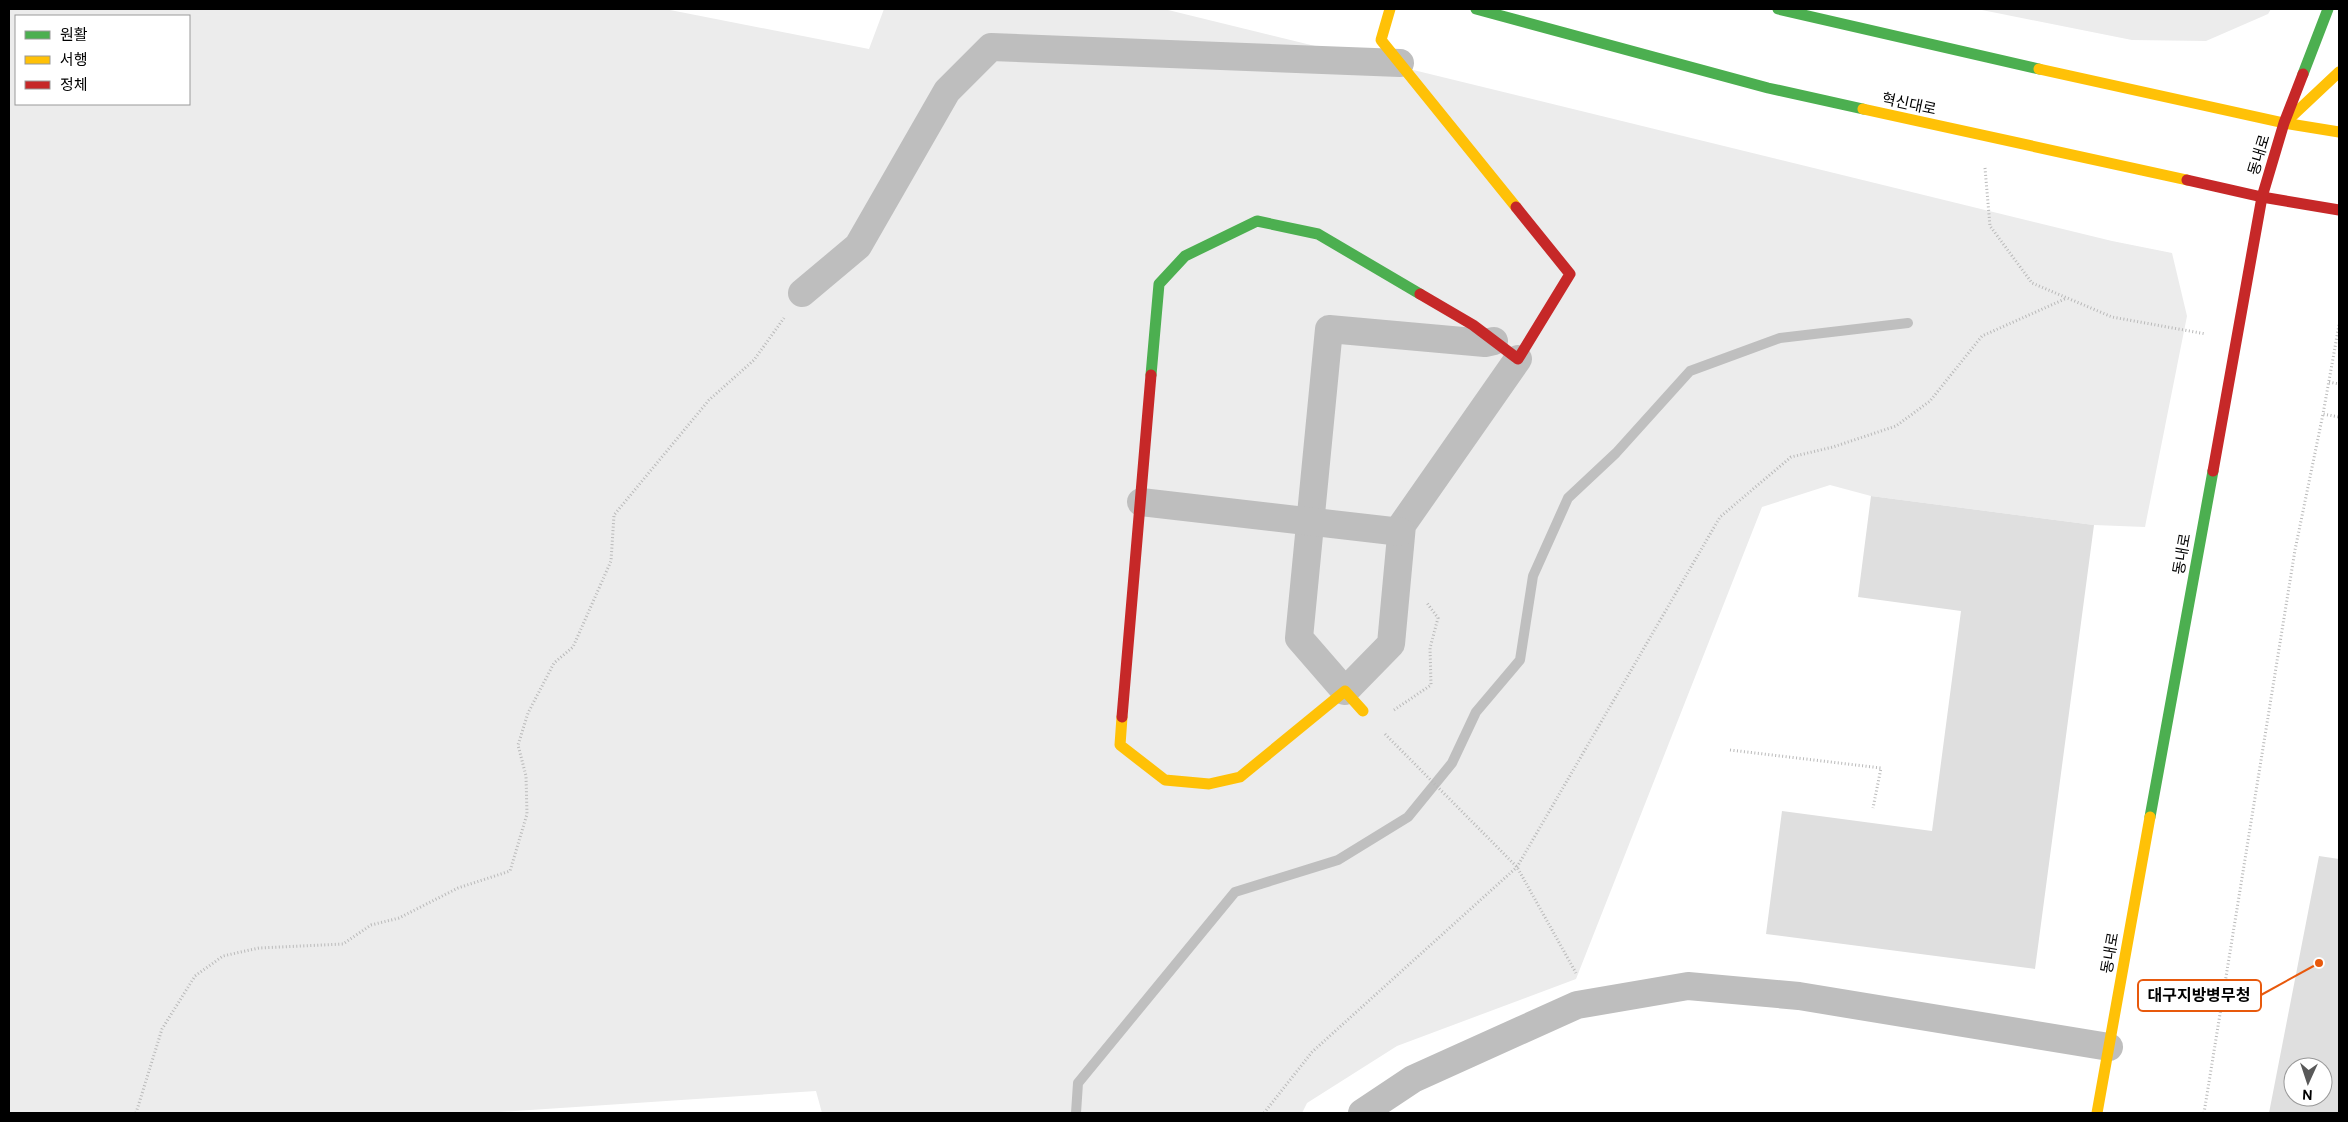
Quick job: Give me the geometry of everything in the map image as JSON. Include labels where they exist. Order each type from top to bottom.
[{"type":"street","points":[[1390,9],[1382,40],[1570,274],[1518,359],[1402,525],[1391,644],[1354,701],[1240,777],[1210,784],[1164,780],[1120,745],[1159,284],[1185,256],[1257,221],[1318,234],[1473,325],[1518,359]]},
{"type":"street","name":"혁신대로","points":[[1476,9],[1768,88],[2262,197],[2339,210]]},
{"type":"street","points":[[1778,9],[1939,47],[2284,123],[2339,132]]},
{"type":"street","name":"동내로","points":[[2097,1113],[2262,197],[2284,123],[2328,9]]},
{"type":"street","points":[[802,293],[858,246],[947,92],[991,47],[1400,63]]},
{"type":"street","points":[[2284,123],[2339,72]]},
{"type":"street","points":[[1354,701],[1299,638],[1329,329],[1485,343],[1494,341]]},
{"type":"street","points":[[1141,502],[1401,532]]},
{"type":"street","points":[[1362,1113],[1414,1079],[1577,1005],[1688,986],[1799,996],[2109,1048]]},
{"type":"path","points":[[1982,135],[1990,226],[2032,283],[2112,317],[2236,340]]},
{"type":"path","points":[[136,1113],[162,1029],[195,976],[223,956],[259,948],[343,944],[371,925],[398,918],[458,888],[510,871],[527,814],[526,776],[518,745],[528,713],[554,663],[573,647],[611,561],[614,515],[708,400],[754,360],[802,293]]},
{"type":"path","points":[[1264,1113],[1312,1052],[1517,867],[1720,517],[1791,457],[1833,447],[1896,426],[1930,401],[1982,336],[2067,298]]},
{"type":"path","points":[[2204,1113],[2294,560],[2339,325]]},
{"type":"path","points":[[2329,382],[2339,384]]},
{"type":"path","points":[[2323,414],[2339,417]]},
{"type":"path","points":[[1354,701],[1517,867],[1592,1002]]},
{"type":"path","points":[[1730,750],[1881,768],[1873,808]]},
{"type":"shaded area","points":[[9,9],[665,9],[869,49],[884,9],[1164,9],[2112,241],[2172,253],[2187,316],[2145,527],[2094,525],[1871,496],[1830,485],[1762,507],[1576,979],[1397,1046],[1307,1103],[1302,1113],[822,1113],[816,1091],[484,1113],[9,1113]]},
{"type":"shaded area","points":[[1977,9],[2271,9],[2268,14],[2206,41],[2132,40]]},
{"type":"building","points":[[1871,496],[2094,525],[2035,969],[1766,934],[1782,811],[1932,831],[1961,611],[1858,597]]},
{"type":"building","points":[[2319,856],[2339,859],[2339,1113],[2269,1113]]},
{"type":"waterway","points":[[1076,1113],[1078,1083],[1235,892],[1338,860],[1408,817],[1452,763],[1476,712],[1520,660],[1533,576],[1568,498],[1616,453],[1690,371],[1780,338],[1908,323]]},
{"type":"traffic: fast","points":[[1476,9],[1768,88],[1863,109]]},
{"type":"traffic: fast","points":[[1778,9],[2039,69]]},
{"type":"traffic: fast","points":[[2303,74],[2328,9]]},
{"type":"traffic: fast","points":[[1151,375],[1159,284],[1185,256],[1257,221],[1318,234],[1420,294]]},
{"type":"traffic: fast","points":[[2150,817],[2213,471]]},
{"type":"traffic: slow","points":[[1390,9],[1381,40],[1516,207]]},
{"type":"traffic: slow","points":[[2039,69],[2284,123],[2339,132]]},
{"type":"traffic: slow","points":[[2289,119],[2339,72]]},
{"type":"traffic: slow","points":[[1863,109],[2187,180]]},
{"type":"traffic: slow","points":[[1122,717],[1120,745],[1165,780],[1209,784],[1240,777],[1345,691],[1363,711]]},
{"type":"traffic: slow","points":[[2097,1113],[2150,817]]},
{"type":"traffic: jam","points":[[2213,471],[2262,197],[2284,123],[2303,74]]},
{"type":"traffic: jam","points":[[2187,180],[2262,197],[2339,210]]},
{"type":"traffic: jam","points":[[1420,294],[1473,325],[1518,359],[1570,274],[1516,207]]},
{"type":"traffic: jam","points":[[1122,717],[1151,375]]},
{"type":"place","name":"대구지방병무청","points":[[2319,963]]}]
